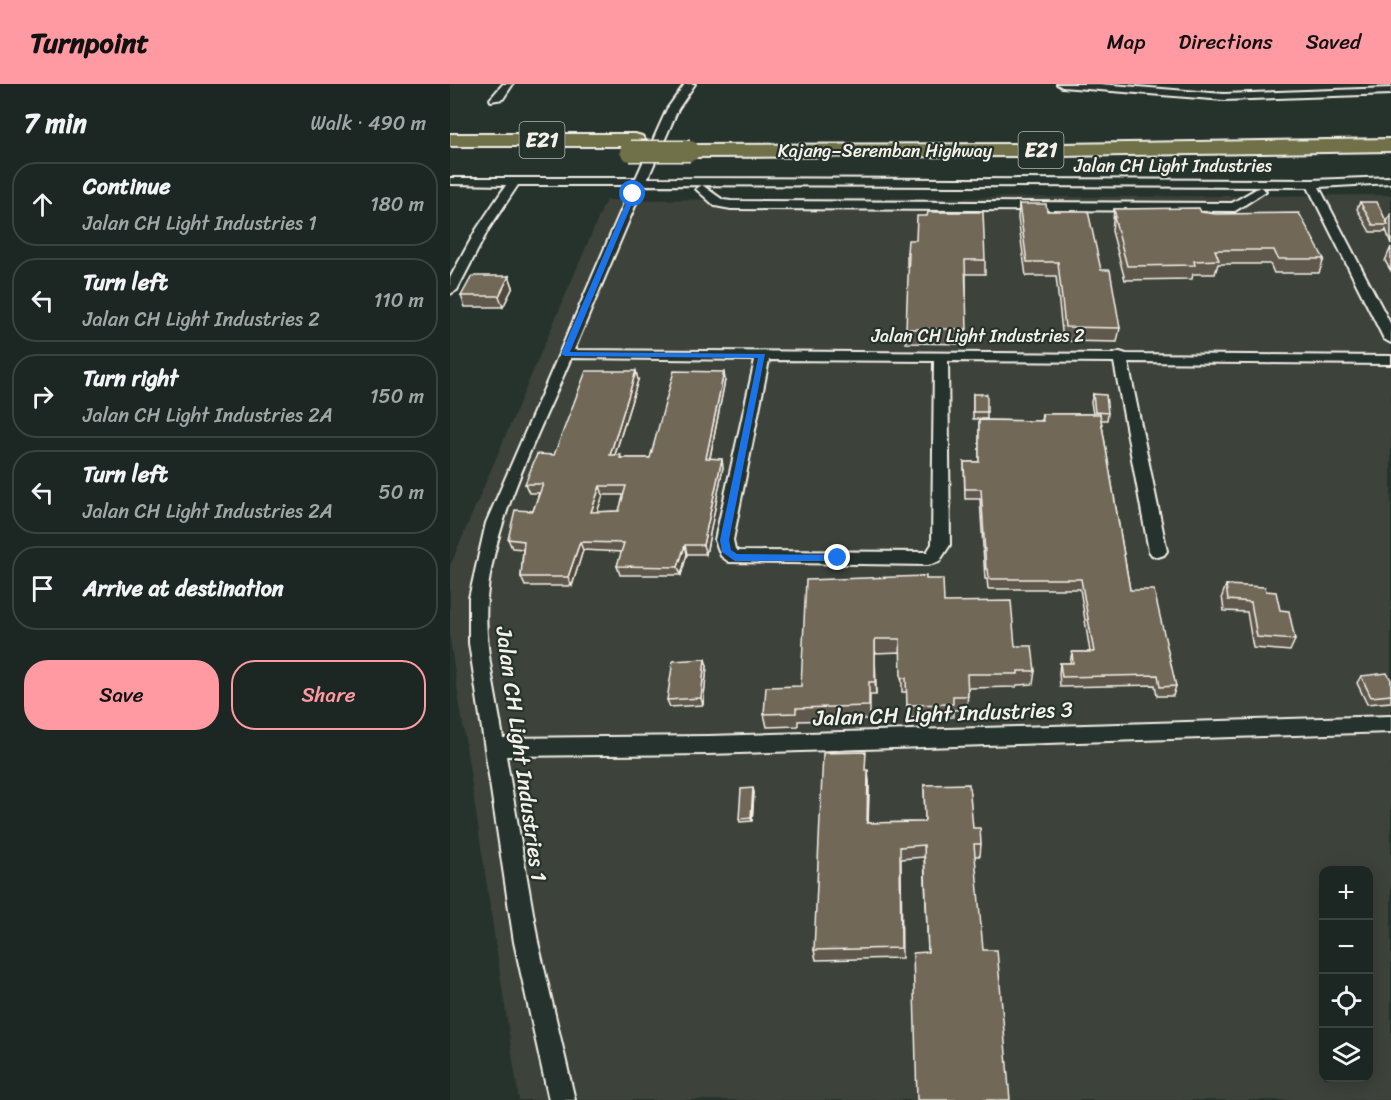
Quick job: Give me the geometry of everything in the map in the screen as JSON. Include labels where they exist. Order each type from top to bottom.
[{"type":"highway","name":"Kajang–Seremban Highway","points":[[692,146],[1391,135]]},
{"type":"highway","name":"Kajang–Seremban Highway","points":[[450,140],[632,146]]},
{"type":"highway","name":"Kajang–Seremban Highway","points":[[450,149],[692,146],[1094,150],[1391,145]]},
{"type":"street","points":[[495,99],[508,84]]},
{"type":"street","name":"Jalan CH Light Industries 1","points":[[562,1100],[526,942],[478,643],[478,598],[494,523],[674,104],[690,84]]},
{"type":"street","points":[[1062,84],[1159,88],[1246,97],[1331,88],[1391,91]]},
{"type":"street","points":[[1240,84],[1246,97]]},
{"type":"street","name":"Jalan CH Light Industries","points":[[640,184],[702,189],[719,203],[731,205],[1235,207],[1260,191],[1391,180]]},
{"type":"street","name":"Jalan CH Light Industries","points":[[450,181],[512,185]]},
{"type":"street","name":"Jalan CH Light Industries","points":[[450,189],[512,185],[640,184],[1391,187]]},
{"type":"street","points":[[450,290],[456,269],[512,185]]},
{"type":"street","points":[[1314,187],[1352,258],[1391,339]]},
{"type":"street","name":"Jalan CH Light Industries 2","points":[[565,354],[1120,356],[1391,360]]},
{"type":"street","points":[[763,356],[724,540],[727,552],[735,557],[928,559],[933,557],[941,545],[940,356]]},
{"type":"street","points":[[1120,356],[1158,551]]},
{"type":"street","name":"Jalan CH Light Industries 3","points":[[496,747],[708,745],[1391,724]]},
{"type":"shaded area","points":[[1391,195],[1391,1100],[519,1100],[450,639],[450,566],[606,200]]},
{"type":"building","points":[[1360,202],[1377,202],[1388,225],[1373,225]]},
{"type":"building","points":[[1019,204],[1046,204],[1047,211],[1088,211],[1101,270],[1110,270],[1120,328],[1065,327],[1058,262],[1027,262]]},
{"type":"building","points":[[1199,208],[1201,212],[1216,214],[1299,213],[1324,259],[1278,259],[1274,250],[1215,250],[1219,260],[1194,261],[1195,265],[1127,266],[1114,209]]},
{"type":"building","points":[[928,212],[983,212],[985,260],[965,260],[967,329],[906,329],[908,240],[916,240],[917,216],[927,216]]},
{"type":"building","points":[[472,276],[509,276],[499,296],[461,296]]},
{"type":"building","points":[[586,371],[636,371],[610,455],[621,455],[620,458],[650,458],[674,371],[724,372],[706,458],[722,459],[703,545],[685,545],[678,567],[617,566],[624,543],[580,542],[568,577],[521,577],[524,541],[508,539],[515,510],[533,511],[543,484],[525,484],[537,454],[554,455]],"holes":[[[600,486],[626,486],[619,511],[591,512]]]},
{"type":"building","points":[[973,394],[987,394],[987,412],[973,412]]},
{"type":"building","points":[[1093,394],[1106,395],[1108,413],[1095,412]]},
{"type":"building","points":[[1042,414],[1100,414],[1130,590],[1154,590],[1176,686],[1160,687],[1158,675],[1062,677],[1060,663],[1073,663],[1072,652],[1094,652],[1081,579],[989,579],[988,569],[986,569],[981,489],[965,489],[964,462],[979,462],[979,420],[1043,421]]},
{"type":"building","points":[[926,576],[926,579],[943,579],[944,602],[1011,601],[1015,646],[1032,646],[1035,671],[1018,671],[1018,674],[967,674],[968,696],[953,696],[953,704],[907,705],[906,678],[901,678],[900,639],[875,639],[875,682],[869,682],[869,706],[796,708],[796,713],[764,714],[766,687],[801,686],[806,580]]},
{"type":"building","points":[[1226,585],[1265,587],[1266,591],[1276,592],[1280,610],[1289,611],[1295,640],[1257,637],[1251,602],[1228,600]]},
{"type":"building","points":[[705,659],[701,698],[667,700],[673,661]]},
{"type":"building","points":[[1387,673],[1391,680],[1391,695],[1371,697],[1361,676]]},
{"type":"building","points":[[866,752],[867,823],[923,822],[925,820],[924,785],[969,784],[973,828],[980,828],[981,844],[974,844],[983,950],[997,950],[1010,1100],[917,1100],[913,953],[928,952],[924,845],[900,847],[901,948],[814,950],[823,753]]},
{"type":"building","points":[[753,788],[751,818],[739,819],[741,789]]},
{"type":"route","points":[[633,194],[565,354],[763,356],[724,540],[727,552],[735,557],[838,558]]}]
